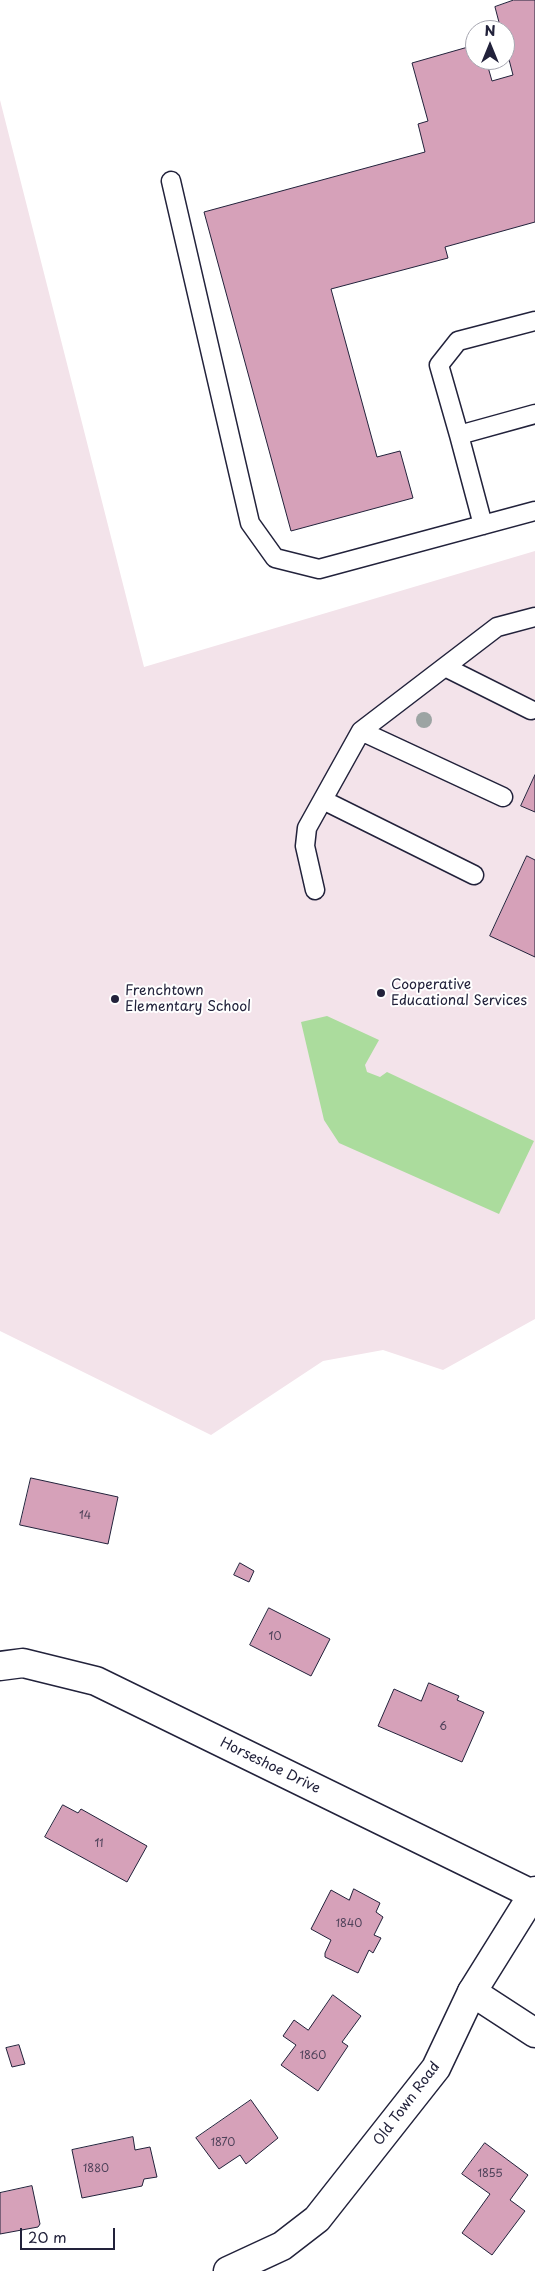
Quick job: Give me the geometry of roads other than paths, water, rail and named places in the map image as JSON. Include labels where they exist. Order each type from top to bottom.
[{"type":"street","name":"Horseshoe Drive","points":[[0,1666],[23,1663],[96,1681],[534,1893]]},
{"type":"street","name":"Old Town Road","points":[[228,2271],[282,2246],[317,2219],[436,2068],[472,1992],[534,1893]]},
{"type":"street","points":[[472,1992],[535,2032]]},
{"type":"lane","points":[[170,180],[250,523],[275,558],[319,569],[535,511]]},
{"type":"lane","points":[[484,525],[439,365],[458,341],[535,322]]},
{"type":"lane","points":[[459,435],[535,414]]},
{"type":"lane","points":[[315,890],[305,846],[307,828],[361,730],[497,627],[535,617]]},
{"type":"lane","points":[[445,667],[531,710]]},
{"type":"lane","points":[[361,730],[503,797]]},
{"type":"lane","points":[[323,800],[474,875]]},
{"type":"place","name":"Cooperative Educational Services","points":[[381,993]]},
{"type":"place","name":"Frenchtown Elementary School","points":[[115,999]]}]
